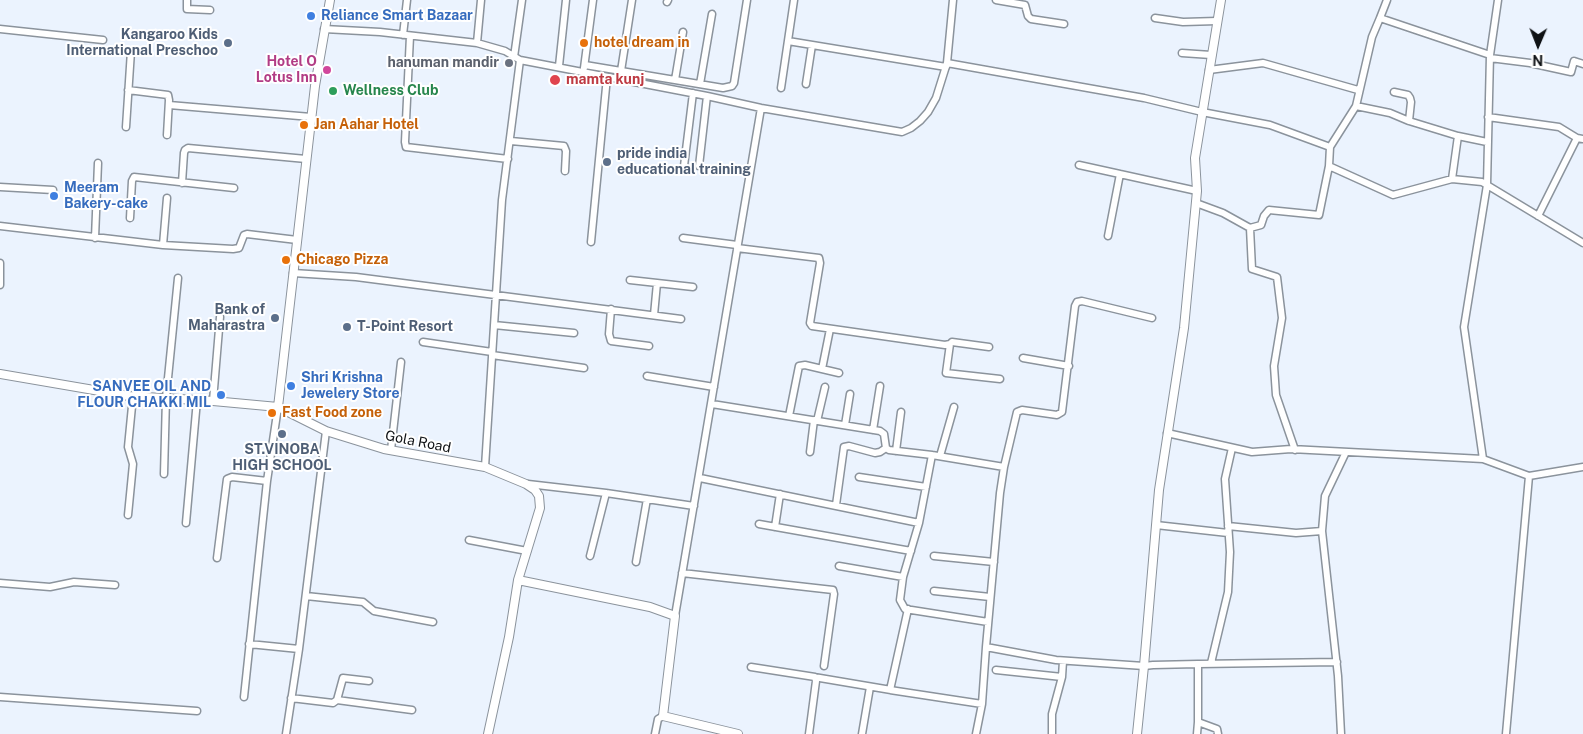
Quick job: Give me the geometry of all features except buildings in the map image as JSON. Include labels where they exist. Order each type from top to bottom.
[{"type":"street","points":[[187,0],[187,9],[210,10]]},
{"type":"street","points":[[244,697],[267,481],[278,407],[306,160],[324,29],[330,0]]},
{"type":"street","points":[[407,0],[406,147],[508,159]]},
{"type":"street","points":[[477,44],[481,0]]},
{"type":"street","points":[[485,467],[502,200],[511,141],[522,0]]},
{"type":"street","points":[[559,66],[566,0]]},
{"type":"street","points":[[584,68],[593,0]]},
{"type":"street","points":[[620,71],[632,0]]},
{"type":"street","points":[[324,29],[406,35],[477,44],[505,51],[517,59],[559,66],[620,71],[730,88],[733,85],[747,0]]},
{"type":"street","points":[[781,88],[794,0]]},
{"type":"street","points":[[584,68],[606,77],[761,108],[893,131],[906,131],[928,112],[936,98],[947,65],[953,0]]},
{"type":"street","points":[[996,0],[1025,5],[1028,16],[1031,19],[1064,24]]},
{"type":"street","points":[[1137,734],[1156,525],[1167,433],[1184,328],[1197,190],[1195,158],[1221,0]]},
{"type":"street","points":[[1196,203],[1223,213],[1250,228],[1262,225],[1264,216],[1269,210],[1319,215],[1329,166],[1330,147],[1356,106],[1358,90],[1372,37],[1387,0]]},
{"type":"street","points":[[1483,459],[1464,327],[1487,185],[1490,56],[1498,0]]},
{"type":"street","points":[[700,84],[712,14]]},
{"type":"street","points":[[1155,18],[1183,22],[1217,22]]},
{"type":"street","points":[[1380,18],[1490,56],[1571,72],[1574,61],[1583,64]]},
{"type":"street","points":[[0,29],[104,40]]},
{"type":"street","points":[[675,80],[683,32]]},
{"type":"street","points":[[788,41],[1144,98],[1202,112],[1270,125],[1330,147]]},
{"type":"street","points":[[806,84],[812,45]]},
{"type":"street","points":[[126,127],[131,51]]},
{"type":"street","points":[[1182,53],[1211,55]]},
{"type":"street","points":[[1209,70],[1263,63],[1358,90]]},
{"type":"street","points":[[591,242],[606,77]]},
{"type":"street","points":[[128,90],[166,94],[168,96],[167,135]]},
{"type":"street","points":[[1394,92],[1410,98],[1408,121]]},
{"type":"street","points":[[684,166],[693,93]]},
{"type":"street","points":[[699,166],[707,96]]},
{"type":"street","points":[[169,105],[312,117]]},
{"type":"street","points":[[1356,106],[1390,113],[1408,121],[1458,136],[1487,142]]},
{"type":"street","points":[[663,716],[675,616],[700,478],[761,108]]},
{"type":"street","points":[[1488,117],[1559,128],[1580,139],[1538,216]]},
{"type":"street","points":[[1452,179],[1458,136]]},
{"type":"street","points":[[511,141],[564,146],[566,151],[565,171]]},
{"type":"street","points":[[182,183],[184,153],[188,148],[306,160]]},
{"type":"street","points":[[95,238],[98,163]]},
{"type":"street","points":[[1079,165],[1197,190]]},
{"type":"street","points":[[1329,166],[1393,195],[1452,179],[1482,182],[1583,243]]},
{"type":"street","points":[[1108,236],[1120,174]]},
{"type":"street","points":[[130,218],[132,181],[134,176],[234,188]]},
{"type":"street","points":[[0,187],[53,190]]},
{"type":"street","points":[[163,245],[167,198]]},
{"type":"street","points":[[0,226],[163,245],[236,249],[239,248],[244,236],[247,234],[297,240]]},
{"type":"street","points":[[1250,228],[1252,269],[1277,277],[1282,318],[1274,366],[1276,395],[1295,450]]},
{"type":"street","points":[[683,238],[819,258],[820,263],[810,325],[950,344],[952,342],[989,347]]},
{"type":"street","points":[[0,263],[0,285]]},
{"type":"street","points":[[293,273],[356,277],[681,319]]},
{"type":"street","points":[[164,474],[166,398],[178,278]]},
{"type":"street","points":[[630,280],[693,287]]},
{"type":"street","points":[[654,315],[657,283]]},
{"type":"street","points":[[976,734],[982,704],[990,597],[1004,467],[1018,411],[1056,415],[1062,412],[1077,302],[1152,318]]},
{"type":"street","points":[[611,309],[609,334],[611,341],[649,346]]},
{"type":"street","points":[[213,401],[220,317]]},
{"type":"street","points":[[494,325],[574,334]]},
{"type":"street","points":[[822,369],[830,329]]},
{"type":"street","points":[[423,342],[584,368]]},
{"type":"street","points":[[950,344],[946,373],[1000,379]]},
{"type":"street","points":[[1023,358],[1069,366]]},
{"type":"street","points":[[391,450],[401,362]]},
{"type":"street","points":[[789,416],[798,367],[803,365],[839,373]]},
{"type":"street","points":[[0,374],[133,396],[278,407]]},
{"type":"street","points":[[647,376],[714,387]]},
{"type":"street","points":[[873,430],[880,386]]},
{"type":"street","points":[[810,452],[825,387]]},
{"type":"street","points":[[845,425],[850,394]]},
{"type":"street","points":[[128,515],[133,464],[128,447],[133,396]]},
{"type":"street","points":[[186,523],[197,400]]},
{"type":"street","points":[[712,404],[873,430],[883,433],[886,448]]},
{"type":"street","name":"Gola Road","points":[[278,407],[326,431],[391,450],[485,467],[526,484]]},
{"type":"street","points":[[940,456],[954,407]]},
{"type":"street","points":[[896,451],[901,412]]},
{"type":"street","points":[[286,734],[306,596],[326,431]]},
{"type":"street","points":[[1167,433],[1252,452],[1295,450],[1483,459],[1529,476],[1583,467]]},
{"type":"street","points":[[836,505],[844,447],[849,446],[877,453],[886,448],[1004,467]]},
{"type":"street","points":[[1211,664],[1228,592],[1230,552],[1224,479],[1232,448]]},
{"type":"street","points":[[1341,734],[1337,662],[1322,531],[1326,496],[1346,452]]},
{"type":"street","points":[[932,455],[919,523],[903,577],[900,600],[905,609],[988,622]]},
{"type":"street","points":[[1506,734],[1529,476]]},
{"type":"street","points":[[217,558],[227,479],[232,477],[267,481]]},
{"type":"street","points":[[859,477],[926,488]]},
{"type":"street","points":[[700,478],[919,523]]},
{"type":"street","points":[[526,484],[694,506]]},
{"type":"street","points":[[488,734],[509,637],[518,580],[540,502],[535,490],[526,484]]},
{"type":"street","points":[[590,556],[606,493]]},
{"type":"street","points":[[775,527],[780,494]]},
{"type":"street","points":[[636,562],[647,499]]},
{"type":"street","points":[[759,524],[911,551]]},
{"type":"street","points":[[1156,525],[1296,533],[1322,531]]},
{"type":"street","points":[[469,540],[527,552]]},
{"type":"street","points":[[934,556],[994,562]]},
{"type":"street","points":[[839,566],[903,577]]},
{"type":"street","points":[[682,573],[833,590],[824,666]]},
{"type":"street","points":[[518,580],[650,607],[675,616]]},
{"type":"street","points":[[0,583],[50,588],[74,582],[115,585]]},
{"type":"street","points":[[934,591],[990,597]]},
{"type":"street","points":[[306,596],[363,602],[372,611],[433,622]]},
{"type":"street","points":[[891,690],[890,686],[908,609]]},
{"type":"street","points":[[249,644],[299,649]]},
{"type":"street","points":[[986,647],[1063,661],[1144,666],[1337,662]]},
{"type":"street","points":[[1052,734],[1052,714],[1062,677],[1063,661]]},
{"type":"street","points":[[1197,734],[1198,664]]},
{"type":"street","points":[[751,667],[982,704]]},
{"type":"street","points":[[996,670],[1062,677]]},
{"type":"street","points":[[809,734],[816,681],[814,677]]},
{"type":"street","points":[[337,700],[343,678],[369,681]]},
{"type":"street","points":[[862,734],[870,687]]},
{"type":"street","points":[[0,697],[197,711]]},
{"type":"street","points":[[291,698],[332,703],[337,700],[412,710]]},
{"type":"street","points":[[656,734],[658,719],[663,716],[740,734]]},
{"type":"street","points":[[1198,722],[1217,729],[1218,734]]},
{"type":"place","name":"Reliance Smart Bazaar","points":[[311,16]]},
{"type":"place","name":"Kangaroo Kids International Preschoo","points":[[228,43]]},
{"type":"place","name":"hotel dream in","points":[[584,43]]},
{"type":"place","name":"hanuman mandir","points":[[509,63]]},
{"type":"place","name":"Hotel O Lotus Inn","points":[[327,70]]},
{"type":"place","name":"mamta kunj","points":[[555,80]]},
{"type":"place","name":"Wellness Club","points":[[333,91]]},
{"type":"place","name":"Jan Aahar Hotel","points":[[304,125]]},
{"type":"place","name":"pride india educational training","points":[[607,162]]},
{"type":"place","name":"Meeram Bakery-cake","points":[[54,196]]},
{"type":"place","name":"Chicago Pizza","points":[[286,260]]},
{"type":"place","name":"Bank of Maharastra","points":[[275,318]]},
{"type":"place","name":"T-Point Resort","points":[[347,327]]},
{"type":"place","name":"Shri Krishna Jewelery Store","points":[[291,386]]},
{"type":"place","name":"SANVEE OIL AND FLOUR CHAKKI MIL","points":[[221,395]]},
{"type":"place","name":"Fast Food zone","points":[[272,413]]},
{"type":"place","name":"ST.VINOBA HIGH SCHOOL","points":[[282,434]]}]
